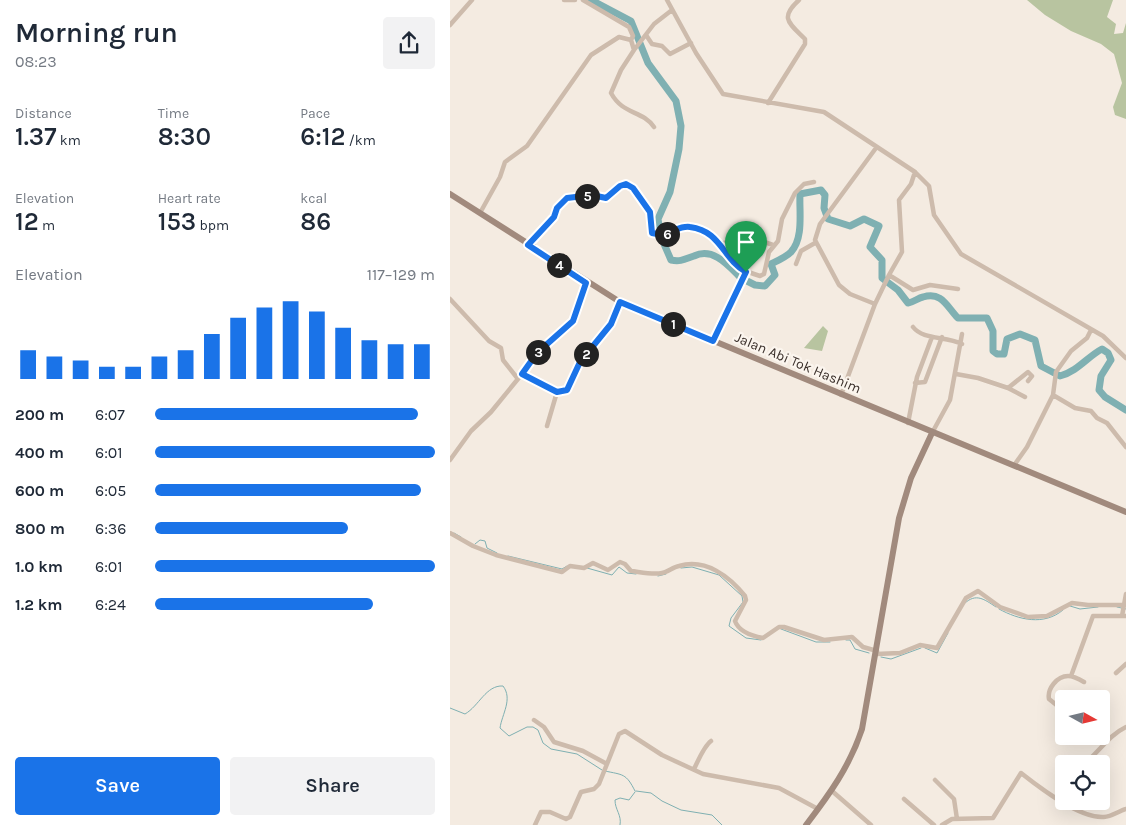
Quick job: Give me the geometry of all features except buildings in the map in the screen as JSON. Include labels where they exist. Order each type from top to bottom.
[{"type":"main road","name":"Jalan Abi Tok Hashim","points":[[450,194],[586,283],[620,302],[932,433],[1015,464],[1126,512]]},
{"type":"main road","points":[[806,825],[832,791],[853,754],[862,729],[899,518],[908,486],[932,433]]},
{"type":"street","points":[[450,25],[472,0]]},
{"type":"street","points":[[564,0],[575,0]]},
{"type":"street","points":[[583,0],[629,27],[633,36],[631,40],[634,50]]},
{"type":"street","points":[[667,0],[723,94],[824,112],[915,172],[929,186],[934,215],[961,254],[1102,336],[1126,358]]},
{"type":"street","points":[[768,103],[805,44],[805,39],[791,24],[787,16],[788,10],[799,0]]},
{"type":"street","points":[[654,127],[644,116],[631,113],[611,93],[621,70],[634,50],[659,19],[672,10]]},
{"type":"street","points":[[480,213],[506,162],[527,146],[591,55],[603,45],[619,37],[631,40]]},
{"type":"street","points":[[645,37],[652,44],[662,46],[670,54],[691,43]]},
{"type":"street","points":[[875,304],[850,294],[839,285],[815,243],[817,231],[876,148]]},
{"type":"street","points":[[842,395],[875,304],[902,252],[899,200],[911,184],[915,172]]},
{"type":"street","points":[[528,245],[554,217],[557,208],[567,198],[592,195],[606,198],[620,186],[626,184],[633,188],[650,212],[652,232],[665,234],[682,227],[691,227],[710,235],[720,243],[731,261],[746,272],[760,276],[764,274],[769,252],[778,241],[782,219],[795,192],[804,184],[814,182]]},
{"type":"street","points":[[720,243],[724,244],[747,236],[773,245]]},
{"type":"street","points":[[796,264],[801,251],[815,243]]},
{"type":"street","points":[[713,341],[746,272]]},
{"type":"street","points":[[888,277],[913,290],[930,285],[958,289]]},
{"type":"street","points":[[450,460],[471,431],[491,412],[537,353],[573,321],[586,283]]},
{"type":"street","points":[[450,300],[489,342],[499,345],[503,360],[518,379]]},
{"type":"street","points":[[522,374],[557,392],[567,390],[580,362],[611,324],[620,302]]},
{"type":"street","points":[[913,327],[919,334],[942,337],[962,344]]},
{"type":"street","points":[[1015,464],[1027,448],[1053,395],[1056,372],[1071,351],[1087,338],[1091,330]]},
{"type":"street","points":[[932,433],[947,406],[956,374],[962,334]]},
{"type":"street","points":[[908,423],[915,382],[932,337]]},
{"type":"street","points":[[915,382],[925,382],[942,337]]},
{"type":"street","points":[[1008,388],[1028,372],[1032,376],[1028,381]]},
{"type":"street","points":[[956,374],[978,378],[1008,388],[1025,397]]},
{"type":"street","points":[[546,426],[557,392]]},
{"type":"street","points":[[1053,395],[1075,408],[1092,411],[1097,418],[1107,423],[1126,447]]},
{"type":"street","points":[[450,533],[473,546],[562,572],[570,566],[585,567],[593,564],[608,570],[620,562],[631,570],[660,574],[680,565],[706,567],[725,574],[745,596],[746,600],[735,621],[738,627],[748,634],[762,638],[779,627],[784,627],[824,640],[852,637],[863,647],[876,653],[900,653],[920,645],[937,648],[966,598],[978,591],[1000,606],[1028,616],[1046,616],[1072,602],[1088,605],[1123,606]]},
{"type":"street","points":[[1072,676],[1093,616],[1123,615],[1126,594]]},
{"type":"street","points":[[1116,673],[1126,664]]},
{"type":"street","points":[[1055,705],[1051,702],[1048,694],[1056,681],[1064,676],[1072,676],[1084,682]]},
{"type":"street","points":[[534,720],[544,727],[554,742],[583,751],[606,766]]},
{"type":"street","points":[[1095,755],[1115,733],[1126,727]]},
{"type":"street","points":[[535,825],[541,812],[568,818],[581,792],[594,789],[601,778],[619,734],[625,731],[662,755],[694,769],[717,778],[786,790],[818,809]]},
{"type":"street","points":[[694,769],[701,759],[704,747],[711,741]]},
{"type":"street","points":[[942,825],[952,819],[992,818],[1021,773],[1055,796]]},
{"type":"street","points":[[935,780],[954,798],[957,819]]},
{"type":"street","points":[[832,791],[871,825]]},
{"type":"street","points":[[904,799],[934,825]]},
{"type":"street","points":[[1080,810],[1097,817],[1105,817],[1126,809]]},
{"type":"green space","points":[[1027,0],[1113,0],[1107,17],[1116,24],[1114,34],[1123,33],[1126,23],[1126,119],[1115,115],[1113,107],[1122,83],[1114,54],[1101,44],[1071,31],[1045,15]]},
{"type":"green space","points":[[823,326],[828,331],[822,351],[804,348]]},
{"type":"waterway","points":[[591,0],[631,21],[648,63],[676,101],[681,126],[679,149],[670,192],[658,219],[661,237],[671,260],[708,254],[720,259],[740,277]]},
{"type":"waterway","points":[[745,280],[755,285],[765,286],[775,275],[771,264],[791,252],[798,239],[800,194],[821,190],[825,195],[824,208],[828,219],[850,226],[864,219],[879,226],[870,247],[882,260],[882,278],[898,290],[908,303],[923,297],[935,296],[944,301],[958,318],[987,318],[993,331],[993,351],[997,354],[1004,354],[1007,339],[1020,334],[1035,340],[1041,366],[1060,376],[1072,371],[1102,349],[1108,353],[1111,360],[1101,376],[1099,390],[1105,397],[1126,410]]},
{"type":"waterway","points":[[454,533],[461,537]]},
{"type":"waterway","points":[[475,544],[480,540],[485,541],[487,548],[497,553]]},
{"type":"waterway","points":[[508,556],[562,569],[567,566]]},
{"type":"waterway","points":[[587,568],[612,575],[619,567],[627,573],[636,574]]},
{"type":"waterway","points":[[681,568],[692,567],[719,575],[742,596],[743,602],[731,618],[729,626],[746,638],[761,640]]},
{"type":"waterway","points":[[658,576],[666,574]]},
{"type":"waterway","points":[[965,603],[973,598],[980,598],[996,607]]},
{"type":"waterway","points":[[1070,606],[1080,609],[1098,607]]},
{"type":"waterway","points":[[1117,607],[1126,609]]},
{"type":"waterway","points":[[999,609],[1031,620],[1048,618],[1063,610]]},
{"type":"waterway","points":[[781,629],[816,642],[830,642]]},
{"type":"waterway","points":[[925,648],[937,653],[948,633]]},
{"type":"waterway","points":[[846,640],[850,640],[855,649],[869,653]]},
{"type":"waterway","points":[[881,657],[891,659],[921,648]]},
{"type":"waterway","points":[[450,708],[465,714],[487,692],[503,686],[506,691],[507,701],[500,728],[509,736],[527,727],[533,727],[538,730],[543,743],[551,749],[577,754],[602,770]]},
{"type":"waterway","points":[[605,771],[623,776],[629,781],[635,791]]},
{"type":"waterway","points":[[636,791],[651,793],[662,801],[681,810],[712,815],[722,825]]},
{"type":"waterway","points":[[620,825],[615,800],[620,798],[629,800],[635,792]]},
{"type":"route","points":[[629,184],[650,212],[652,233],[668,234],[684,226],[701,231],[715,238],[731,261],[746,272],[713,341],[620,302],[611,324],[595,341],[580,362],[565,392],[557,392],[547,388],[522,374],[537,353],[559,336],[573,321],[582,290],[586,283],[528,245],[554,217],[557,208],[567,198],[592,195],[606,198],[620,186],[629,184]]}]
